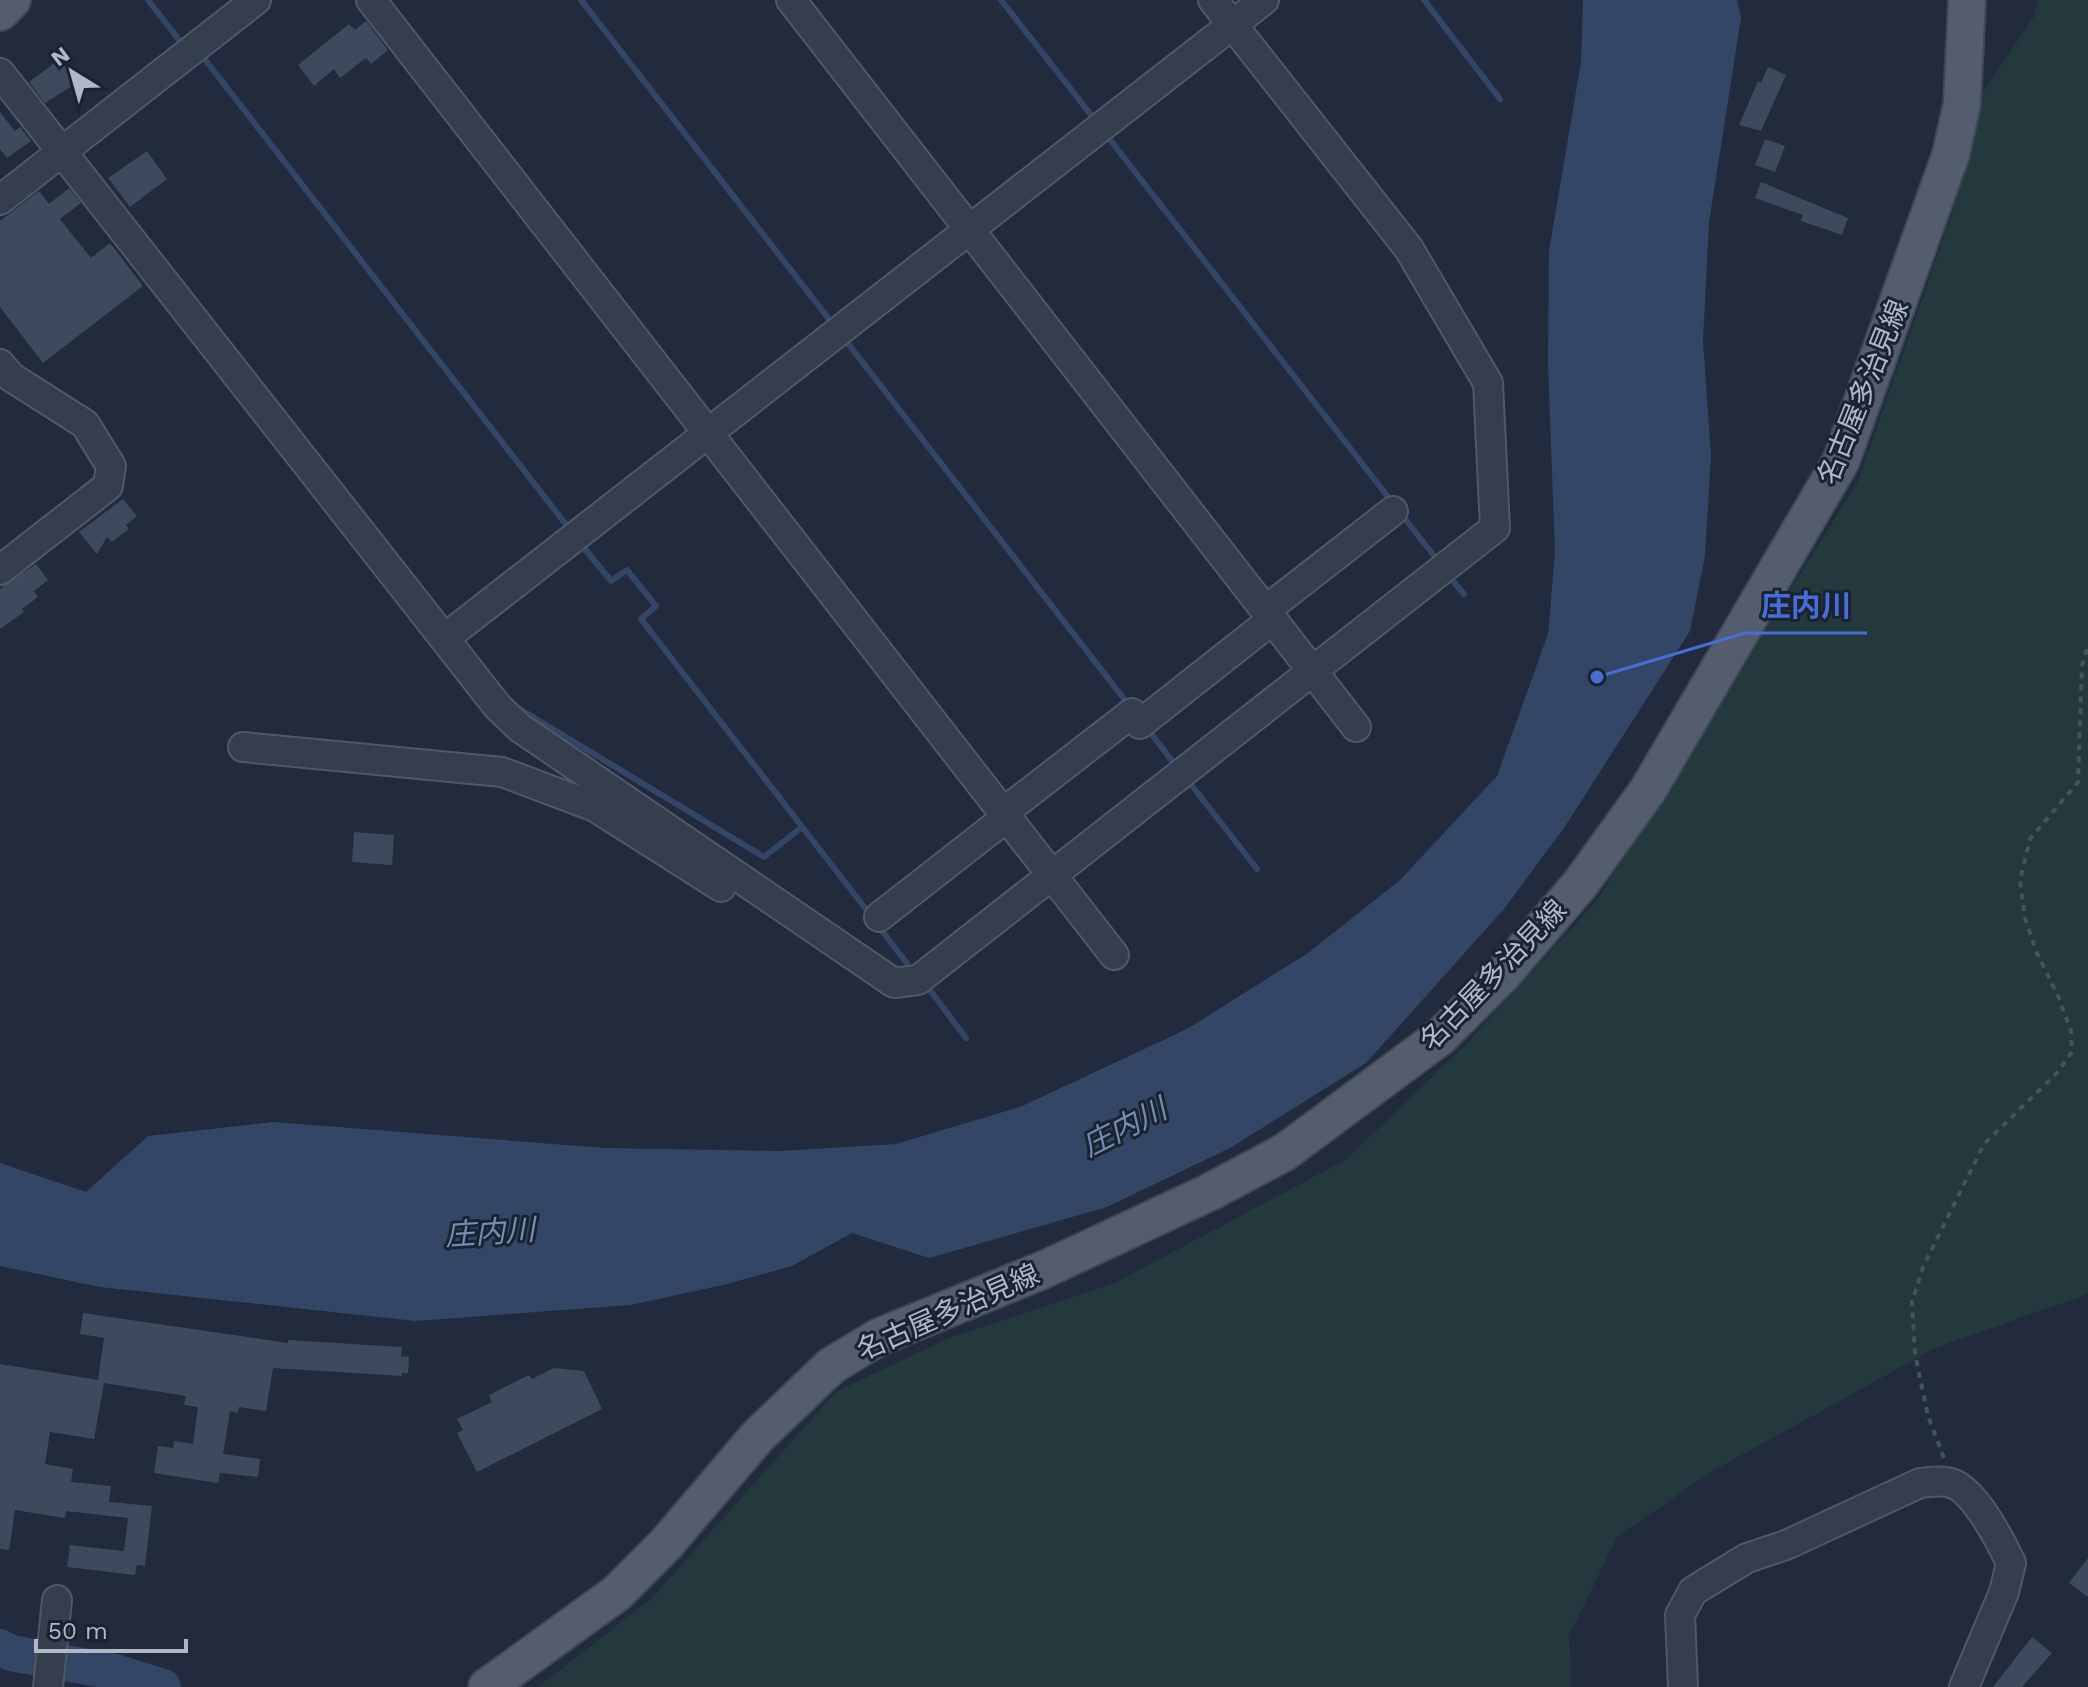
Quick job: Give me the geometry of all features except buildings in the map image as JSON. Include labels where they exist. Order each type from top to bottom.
[{"type":"main road","points":[[0,12],[12,0]]},
{"type":"main road","name":"名古屋多治見線","points":[[487,1687],[617,1593],[666,1544],[757,1437],[831,1366],[879,1337],[1043,1270],[1210,1192],[1285,1152],[1440,1037],[1503,974],[1581,883],[1648,790],[1841,461],[1951,154],[1962,104],[1967,0]]},
{"type":"street","points":[[0,200],[256,0]]},
{"type":"street","points":[[371,0],[1114,955]]},
{"type":"street","points":[[791,0],[1356,727]]},
{"type":"street","points":[[0,73],[498,707],[520,728],[894,983],[918,980],[1495,528],[1488,383],[1409,249],[1213,0]]},
{"type":"street","points":[[445,638],[1264,0]]},
{"type":"street","points":[[0,364],[11,377],[85,424],[111,466],[108,486],[0,570]]},
{"type":"street","points":[[879,917],[1132,713],[1140,724],[1393,511]]},
{"type":"street","points":[[243,747],[502,772],[595,807],[739,898],[762,892]]},
{"type":"street","points":[[1683,1687],[1680,1615],[1693,1591],[1747,1558],[1786,1545],[1920,1483],[1953,1483],[1963,1490],[1992,1526],[2011,1563],[2004,1592],[1964,1687]]},
{"type":"street","points":[[48,1687],[57,1600]]},
{"type":"path","points":[[1953,1483],[1928,1416],[1915,1354],[1912,1302],[1923,1267],[1984,1144],[2057,1073],[2072,1052],[2071,1031],[2063,1007],[2025,918],[2020,880],[2030,839],[2078,782],[2082,665],[2088,646]]},
{"type":"green space","points":[[2037,0],[2088,0],[2088,1294],[1935,1348],[1711,1472],[1617,1537],[1569,1636],[1571,1687],[538,1687],[652,1598],[836,1392],[951,1337],[1113,1284],[1347,1159],[1467,1043],[1597,900],[1858,481],[1953,211],[1980,97],[2035,15]]},
{"type":"water","name":"庄内川","points":[[1583,0],[1737,0],[1741,18],[1709,222],[1703,341],[1711,456],[1705,556],[1690,631],[1566,825],[1504,909],[1366,1063],[1230,1148],[1107,1207],[929,1258],[852,1233],[792,1266],[631,1305],[415,1321],[100,1287],[0,1266],[0,1163],[86,1192],[148,1136],[273,1122],[605,1148],[780,1151],[896,1144],[1020,1107],[1187,1029],[1308,953],[1400,880],[1497,776],[1548,634],[1555,553],[1548,364],[1549,251],[1581,62]]},
{"type":"waterway","points":[[148,0],[180,41],[188,39]]},
{"type":"waterway","points":[[581,0],[832,323]]},
{"type":"waterway","points":[[1001,0],[1095,120]]},
{"type":"waterway","points":[[1424,0],[1500,99]]},
{"type":"waterway","points":[[200,53],[571,531]]},
{"type":"waterway","points":[[1104,132],[1392,502]]},
{"type":"waterway","points":[[846,341],[1128,704]]},
{"type":"waterway","points":[[1401,514],[1439,562]]},
{"type":"waterway","points":[[580,543],[611,581],[627,570],[656,606],[641,619],[872,917]]},
{"type":"waterway","points":[[1448,575],[1464,594]]},
{"type":"waterway","points":[[518,708],[764,857],[802,827]]},
{"type":"waterway","points":[[1147,728],[1176,766]]},
{"type":"waterway","points":[[1186,778],[1257,869]]},
{"type":"waterway","points":[[878,926],[913,971]]},
{"type":"waterway","points":[[926,985],[966,1038]]},
{"type":"waterway","points":[[0,1647],[11,1653],[115,1672],[163,1687]]},
{"type":"place","name":"庄内川","points":[[1597,677]]}]
